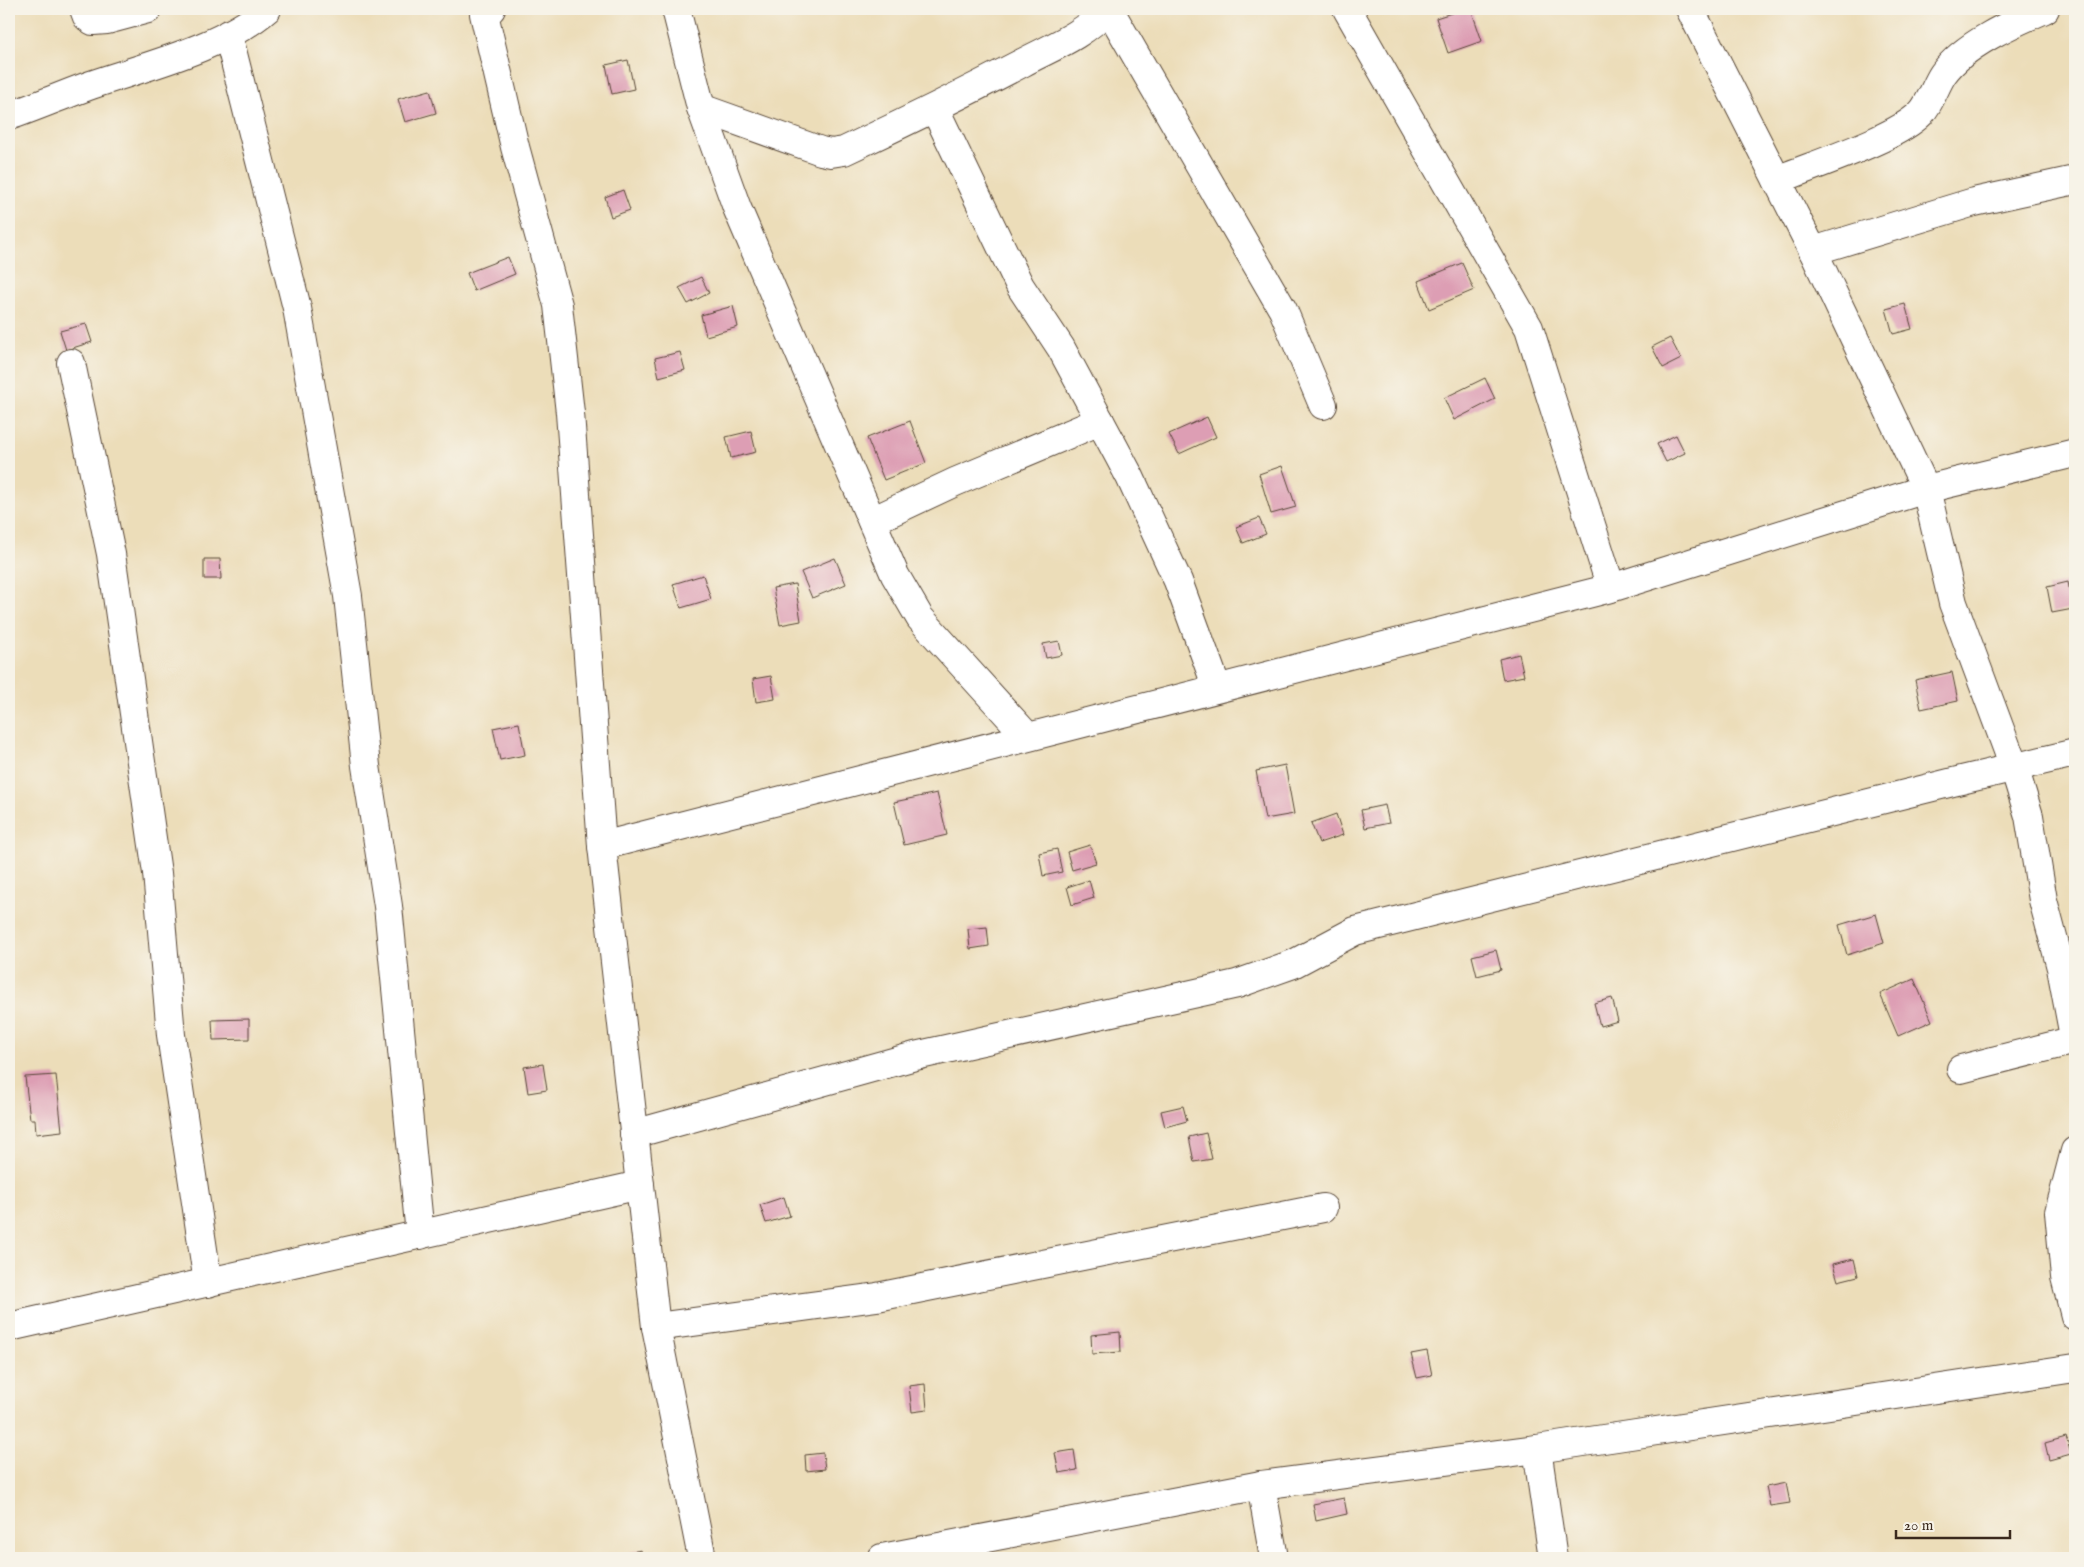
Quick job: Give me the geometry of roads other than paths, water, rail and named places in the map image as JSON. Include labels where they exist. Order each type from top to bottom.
[{"type":"street","points":[[84,9],[87,17],[98,21],[148,9]]},
{"type":"street","points":[[9,116],[89,86],[166,62],[228,34],[267,9]]},
{"type":"street","points":[[491,9],[484,14],[515,147],[558,305],[570,414],[602,846],[656,1327],[702,1558]]},
{"type":"street","points":[[676,9],[701,108],[737,208],[895,575],[920,618],[1027,736]]},
{"type":"street","points":[[701,108],[801,144],[832,153],[844,151],[935,109],[1053,46],[1075,38],[1108,9],[1283,310],[1323,406]]},
{"type":"street","points":[[1347,9],[1530,328],[1610,588]]},
{"type":"street","points":[[1690,9],[1813,251],[1926,489],[1953,603],[2014,767],[2029,816],[2043,900],[2061,968],[2075,1041],[1961,1069]]},
{"type":"street","points":[[1777,180],[1896,132],[1921,113],[1943,74],[1994,19],[2045,9]]},
{"type":"street","points":[[228,34],[297,308],[348,596],[366,766],[388,906],[420,1235]]},
{"type":"street","points":[[935,109],[1020,286],[1061,348],[1130,477],[1178,581],[1217,688]]},
{"type":"street","points":[[1813,251],[1974,202],[2075,180]]},
{"type":"street","points":[[71,363],[110,554],[132,715],[157,872],[171,1035],[208,1282]]},
{"type":"street","points":[[872,521],[955,482],[1100,420]]},
{"type":"street","points":[[602,846],[1610,588],[1926,489],[2075,453]]},
{"type":"street","points":[[634,1134],[915,1056],[1237,984],[1293,964],[1355,931],[2014,767],[2075,754]]},
{"type":"street","points":[[2075,1151],[2059,1212],[2065,1277],[2075,1316]]},
{"type":"street","points":[[9,1327],[640,1185]]},
{"type":"street","points":[[656,1327],[878,1297],[1323,1208]]},
{"type":"street","points":[[882,1558],[995,1548],[1261,1485],[1537,1449],[2075,1368]]},
{"type":"street","points":[[1537,1449],[1553,1558]]},
{"type":"street","points":[[1261,1485],[1274,1558]]}]
